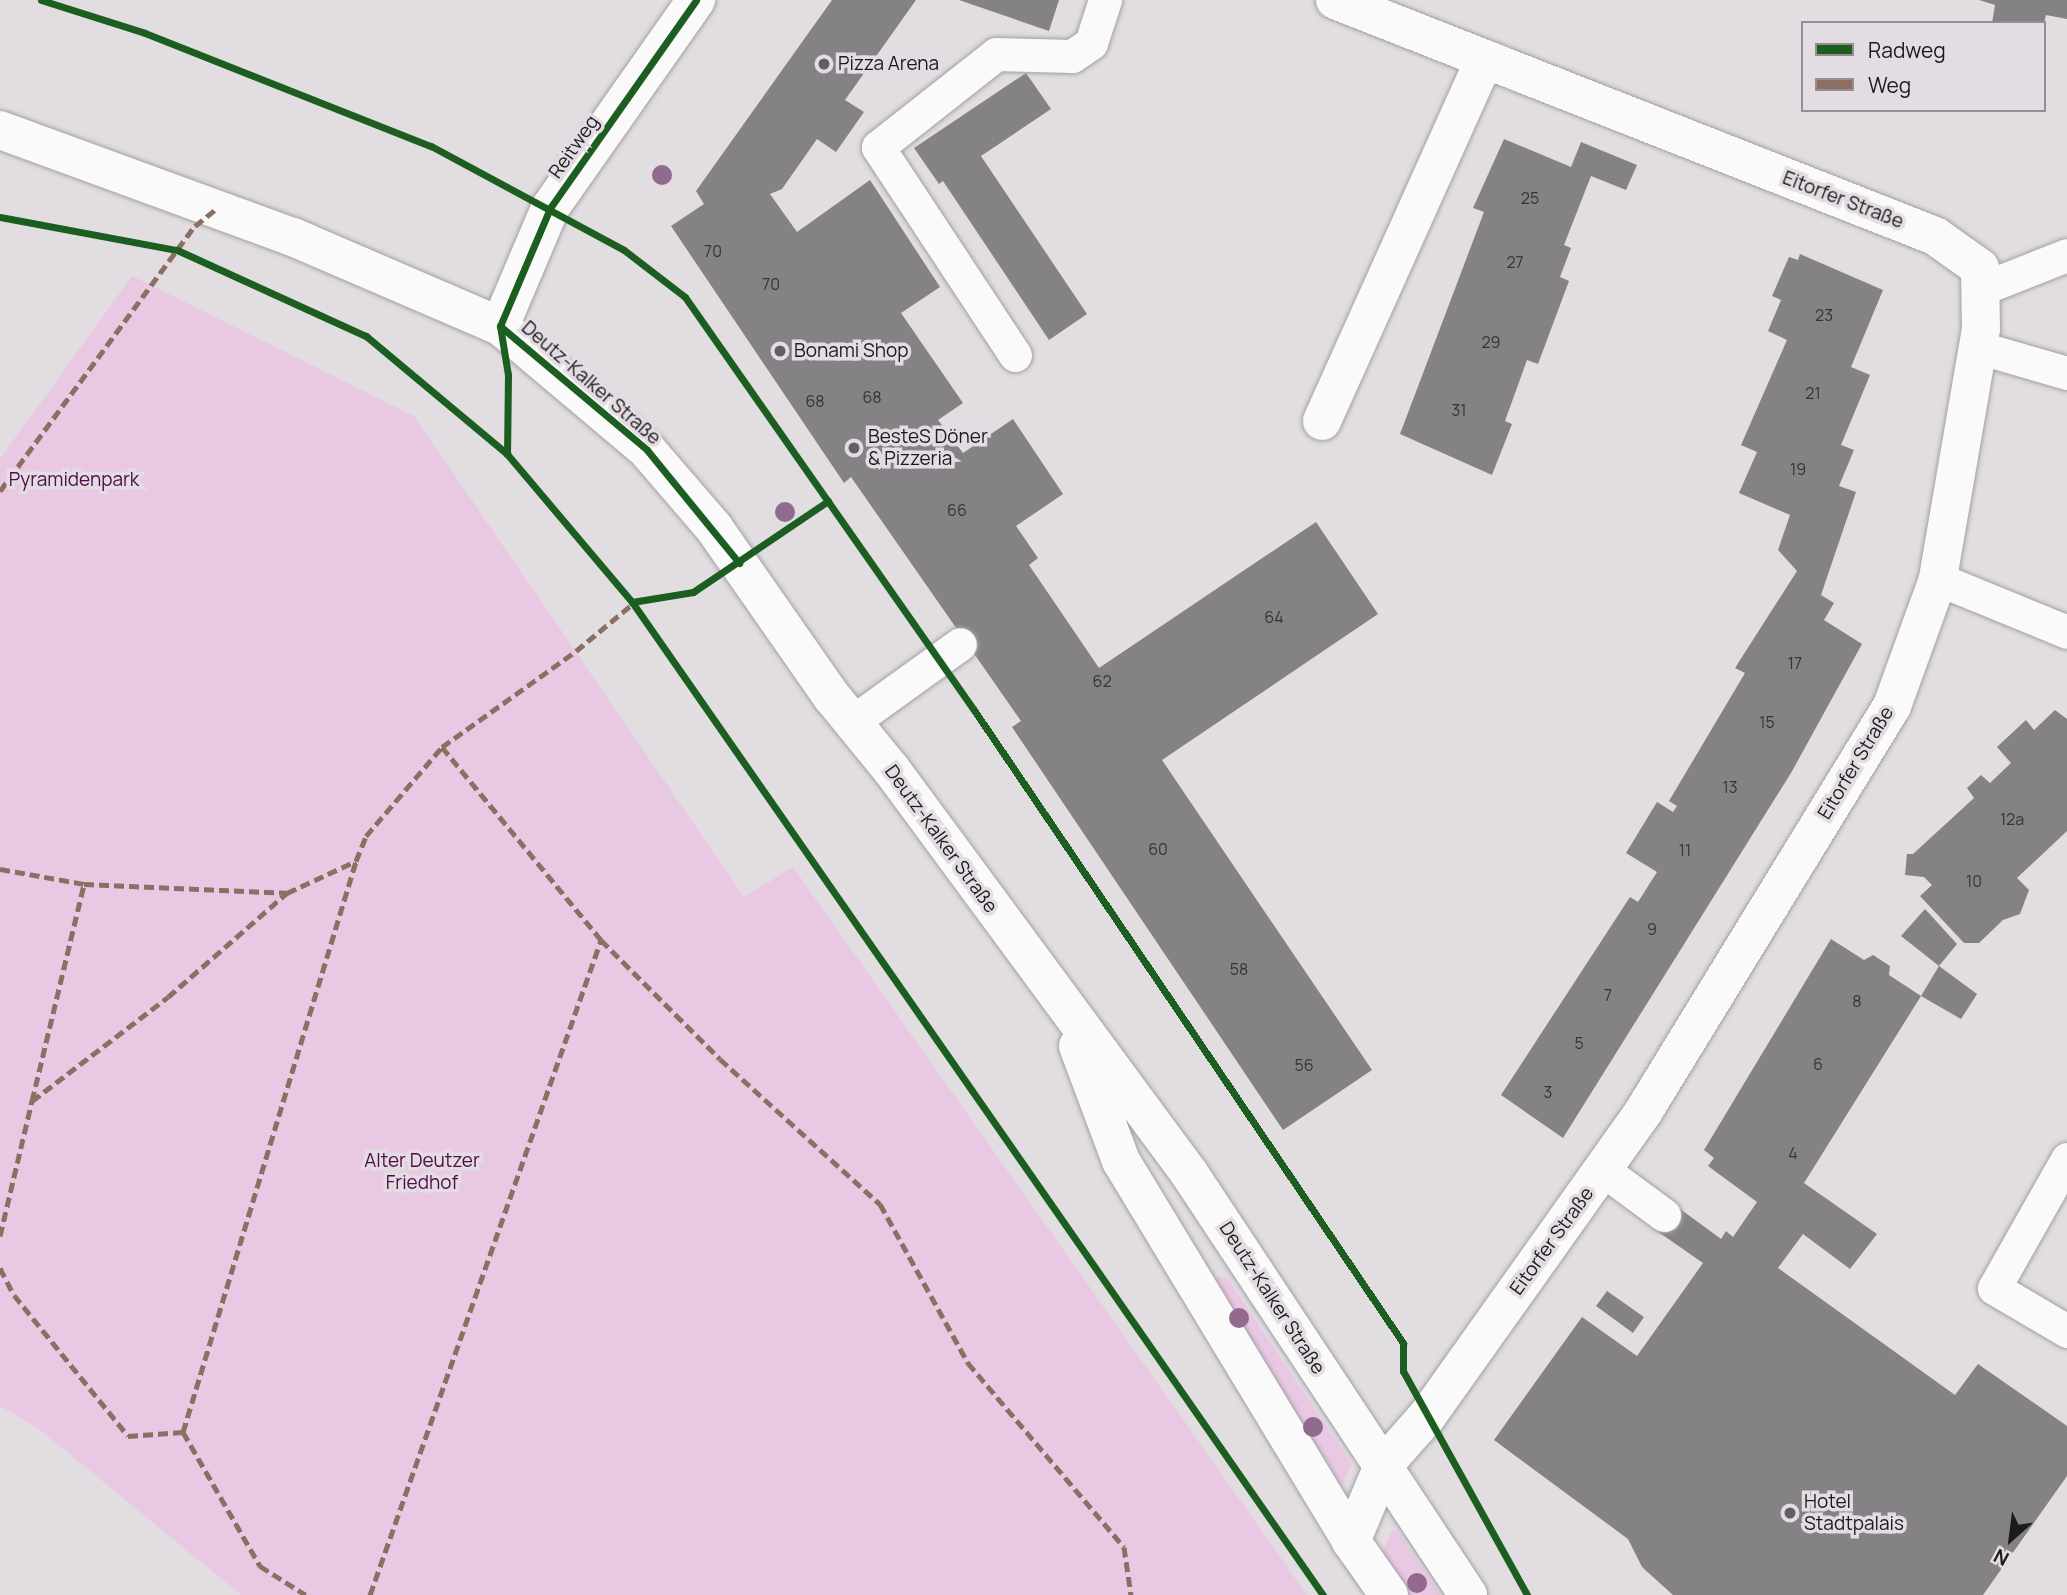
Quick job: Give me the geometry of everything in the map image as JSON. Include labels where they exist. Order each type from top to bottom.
[{"type":"street","name":"Reitweg","points":[[500,326],[550,208],[696,0]]},
{"type":"street","name":"Eitorfer Straße","points":[[1335,0],[1392,11],[1485,59],[1935,236],[1980,268],[1978,347],[1938,579],[1892,706],[1603,1170],[1427,1416],[1383,1466],[1351,1541]]},
{"type":"street","points":[[1322,421],[1485,59]]},
{"type":"street","name":"Deutz-Kalker Straße","points":[[0,131],[293,237],[500,326],[648,450],[714,528],[852,722],[1189,1173],[1468,1595]]},
{"type":"street","name":"Deutz-Kalker Straße","points":[[1064,1008],[1121,1161],[1351,1541],[1389,1595]]},
{"type":"lane","points":[[1016,355],[877,147],[996,54],[1072,56],[1091,43],[1105,0]]},
{"type":"lane","points":[[1980,289],[2067,255]]},
{"type":"lane","points":[[1978,347],[2067,373]]},
{"type":"lane","points":[[1938,579],[2067,632]]},
{"type":"lane","points":[[852,722],[960,644]]},
{"type":"lane","points":[[2067,1159],[1994,1288],[2067,1331]]},
{"type":"lane","points":[[1603,1170],[1664,1215]]},
{"type":"green space","name":"Alter Deutzer Friedhof","points":[[132,276],[414,416],[744,897],[793,867],[1307,1595],[241,1595],[38,1428],[0,1406],[0,459]]},
{"type":"green space","points":[[1218,1277],[1228,1279],[1352,1464],[1342,1486],[1214,1281]]},
{"type":"green space","points":[[1392,1530],[1399,1533],[1440,1595],[1410,1595],[1382,1553]]},
{"type":"building","points":[[832,0],[916,0],[845,100],[864,112],[836,152],[817,139],[782,189],[770,194],[797,232],[870,180],[940,287],[901,313],[963,403],[938,420],[963,453],[1013,419],[1063,494],[1016,526],[1038,558],[1029,565],[1099,668],[1316,522],[1378,614],[1162,760],[1372,1070],[1283,1130],[1012,727],[1021,721],[851,477],[844,483],[671,226],[704,204],[696,191]]},
{"type":"building","points":[[959,0],[1059,0],[1049,31]]},
{"type":"building","points":[[1979,0],[2067,0],[2067,19],[2046,15],[2044,21],[1992,21],[1995,5]]},
{"type":"building","points":[[1026,73],[1051,109],[981,156],[1087,314],[1049,340],[943,181],[939,184],[914,148]]},
{"type":"building","points":[[1504,139],[1571,167],[1581,142],[1637,165],[1626,190],[1591,176],[1564,245],[1571,248],[1560,277],[1569,281],[1538,364],[1527,360],[1505,421],[1512,424],[1492,475],[1400,434],[1484,212],[1473,208]]},
{"type":"building","points":[[1800,254],[1883,290],[1851,367],[1870,375],[1841,445],[1854,450],[1839,486],[1856,492],[1821,595],[1834,603],[1824,620],[1862,644],[1791,773],[1563,1138],[1501,1095],[1630,897],[1638,902],[1657,872],[1626,853],[1657,802],[1673,812],[1677,806],[1669,801],[1745,673],[1735,668],[1797,571],[1778,550],[1790,515],[1739,493],[1757,452],[1741,445],[1787,340],[1768,331],[1781,300],[1772,296],[1789,257],[1798,260]]},
{"type":"building","points":[[2055,710],[2067,719],[2067,831],[2017,878],[2029,890],[2020,914],[2003,920],[1979,943],[1964,943],[1920,896],[1932,885],[1924,877],[1905,875],[1907,854],[1913,854],[1974,798],[1967,788],[1981,775],[1990,783],[2011,763],[1997,747],[2026,720],[2034,730]]},
{"type":"building","points":[[1925,909],[1957,944],[1939,966],[1901,936]]},
{"type":"building","points":[[1831,939],[1864,960],[1873,955],[1890,966],[1889,975],[1921,996],[1804,1183],[1877,1234],[1850,1269],[1803,1234],[1778,1268],[1955,1395],[1978,1364],[2067,1426],[2067,1476],[1983,1595],[1673,1595],[1642,1567],[1628,1539],[1494,1440],[1582,1317],[1637,1356],[1703,1263],[1654,1229],[1672,1203],[1721,1239],[1726,1231],[1733,1237],[1757,1202],[1708,1166],[1714,1158],[1704,1150]]},
{"type":"building","points":[[1939,966],[1977,994],[1961,1019],[1921,996]]},
{"type":"building","points":[[1607,1291],[1644,1317],[1633,1333],[1596,1306]]},
{"type":"marked path","points":[[0,491],[195,226],[215,210]]},
{"type":"marked path","points":[[0,1236],[32,1101],[168,997],[287,893],[356,861],[366,836],[442,747],[576,651],[636,601]]},
{"type":"marked path","points":[[442,747],[601,940],[720,1059],[880,1204],[968,1363],[1124,1547],[1131,1595]]},
{"type":"marked path","points":[[183,1432],[356,861]]},
{"type":"marked path","points":[[0,869],[84,884],[287,893]]},
{"type":"marked path","points":[[32,1101],[84,884]]},
{"type":"marked path","points":[[370,1595],[601,940]]},
{"type":"marked path","points":[[0,1268],[14,1295],[128,1436],[183,1432],[260,1566],[306,1595]]},
{"type":"cycle path","points":[[41,0],[145,33],[431,146],[624,250],[685,297],[974,710],[1403,1343],[1403,1371],[1527,1595]]},
{"type":"cycle path","points":[[500,326],[550,208],[696,0]]},
{"type":"cycle path","points":[[0,217],[177,250],[366,336],[507,454],[632,602],[1323,1595]]},
{"type":"cycle path","points":[[500,326],[647,450],[739,563]]},
{"type":"cycle path","points":[[500,326],[508,375],[507,454]]},
{"type":"cycle path","points":[[632,602],[693,592],[828,501]]},
{"type":"place","name":"Pizza Arena","points":[[824,64]]},
{"type":"place","name":"Bonami Shop","points":[[780,351]]},
{"type":"place","name":"BesteS Döner & Pizzeria","points":[[854,448]]},
{"type":"place","name":"Hotel Stadtpalais","points":[[1790,1513]]},
{"type":"park label","name":"Pyramidenpark","points":[[74,480]]}]
